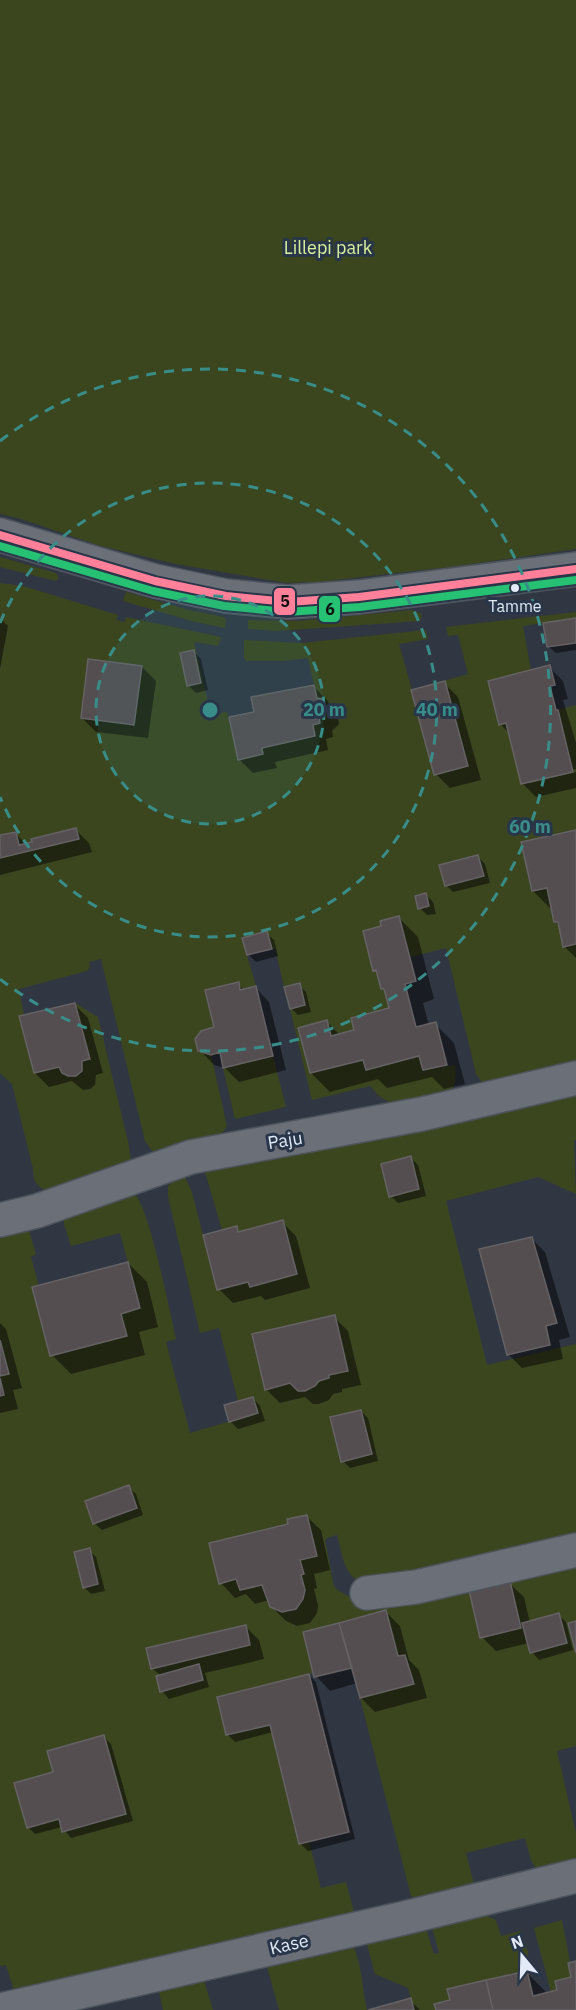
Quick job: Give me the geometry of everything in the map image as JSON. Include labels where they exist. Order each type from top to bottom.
[{"type":"street","points":[[0,535],[155,581],[226,596],[288,602],[359,597],[576,569]]},
{"type":"street","name":"Paju","points":[[0,1221],[37,1211],[191,1157],[422,1114],[576,1078]]},
{"type":"street","points":[[367,1593],[416,1587],[576,1550]]},
{"type":"street","name":"Kase","points":[[1,2010],[400,1919],[576,1876]]},
{"type":"green space","name":"Lillepi park","points":[[0,0],[576,0],[576,549],[458,566],[318,582],[286,583],[176,564],[101,546],[0,514]]},
{"type":"green space","points":[[0,557],[56,573],[59,578],[56,581],[0,567]]},
{"type":"green space","points":[[0,583],[23,586],[118,615],[116,620],[124,622],[126,617],[221,637],[218,646],[194,642],[211,715],[227,712],[238,760],[263,754],[262,748],[315,737],[313,725],[320,723],[319,716],[326,710],[323,699],[317,698],[308,658],[246,661],[244,640],[301,643],[426,630],[428,639],[399,644],[412,690],[468,674],[458,635],[448,636],[446,627],[576,612],[576,618],[523,626],[531,670],[488,681],[506,723],[521,784],[572,771],[558,710],[576,705],[576,830],[521,842],[531,891],[547,888],[554,922],[558,922],[563,946],[576,944],[576,1065],[485,1086],[476,1074],[446,948],[410,957],[399,916],[380,921],[381,926],[363,931],[373,971],[376,970],[389,1008],[351,1018],[354,1030],[331,1036],[327,1020],[298,1028],[310,1073],[363,1060],[367,1070],[419,1056],[423,1070],[455,1065],[453,1088],[447,1096],[441,1099],[408,1104],[388,1101],[370,1086],[312,1100],[290,1009],[305,1005],[299,983],[284,987],[275,948],[272,949],[266,931],[242,938],[256,986],[240,990],[238,982],[205,990],[214,1027],[201,1031],[195,1039],[211,1055],[227,1126],[217,1140],[161,1153],[153,1152],[145,1141],[101,959],[89,962],[90,967],[87,971],[19,989],[24,1015],[20,1017],[34,1073],[59,1067],[69,1076],[82,1071],[82,1061],[90,1059],[75,1003],[98,1017],[131,1162],[51,1194],[40,1187],[34,1178],[12,1084],[0,1073],[0,858],[79,838],[76,828],[31,839],[32,842],[19,845],[15,832],[0,835]]},
{"type":"green space","points":[[126,592],[189,610],[224,617],[225,628],[195,622],[123,601]]},
{"type":"green space","points":[[412,610],[422,614],[420,621],[278,631],[248,629],[248,620],[298,621]]},
{"type":"green space","points":[[273,1056],[286,1107],[235,1119],[223,1068]]},
{"type":"green space","points":[[576,1089],[576,1140],[574,1140],[576,1194],[538,1177],[446,1201],[487,1365],[576,1344],[576,1540],[365,1584],[358,1581],[348,1571],[337,1535],[325,1540],[334,1587],[370,1606],[576,1565],[576,1746],[557,1751],[576,1833],[576,1861],[537,1870],[531,1860],[525,1838],[466,1853],[474,1885],[416,1899],[411,1896],[360,1698],[414,1683],[406,1655],[398,1656],[386,1610],[303,1632],[313,1673],[217,1697],[226,1735],[270,1725],[299,1844],[309,1842],[321,1888],[346,1882],[354,1912],[14,1990],[6,1965],[0,1966],[0,1396],[4,1394],[0,1376],[9,1373],[0,1340],[0,1231],[28,1227],[36,1254],[31,1257],[39,1286],[51,1356],[127,1336],[121,1314],[140,1308],[120,1233],[71,1246],[64,1220],[75,1213],[134,1193],[146,1218],[164,1285],[176,1339],[166,1342],[190,1433],[258,1413],[253,1397],[238,1401],[219,1328],[200,1333],[168,1197],[168,1186],[174,1180],[185,1177],[192,1192],[217,1290],[283,1220],[238,1232],[236,1226],[222,1230],[205,1172],[237,1160]],"holes":[[[469,1591],[521,1628],[481,1638]],[[245,1625],[250,1645],[151,1668],[147,1648]]]},
{"type":"green space","points":[[482,1914],[496,1920],[501,1936],[520,1931],[528,1952],[527,1971],[448,1989],[450,2000],[435,2004],[436,2010],[414,2010],[408,1988],[375,1974],[366,1941],[425,1925],[434,1954],[439,1953],[431,1924]]},
{"type":"green space","points":[[562,1920],[571,1977],[555,1981],[557,1990],[551,1992],[534,1928]]},
{"type":"green space","points":[[353,1945],[367,2010],[279,2010],[266,1963]]},
{"type":"green space","points":[[203,1977],[213,2010],[163,2010],[158,1988]]},
{"type":"building","points":[[576,618],[576,643],[547,647],[543,623]]},
{"type":"building","points":[[194,650],[201,683],[187,686],[180,653]]},
{"type":"building","points":[[88,659],[142,666],[134,725],[81,718]]},
{"type":"building","points":[[550,665],[555,685],[550,686],[573,772],[521,784],[506,723],[499,725],[488,681]]},
{"type":"building","points":[[445,681],[468,766],[434,775],[411,690]]},
{"type":"building","points":[[314,685],[317,698],[323,699],[326,710],[319,716],[320,723],[313,725],[315,736],[262,748],[263,754],[238,760],[229,717],[254,712],[251,697]]},
{"type":"building","points":[[76,828],[79,839],[0,858],[0,835],[16,832],[19,845],[32,842],[31,839]]},
{"type":"building","points":[[576,830],[576,944],[563,947],[558,922],[554,922],[547,888],[532,891],[521,842]]},
{"type":"building","points":[[478,855],[484,876],[445,886],[439,865]]},
{"type":"building","points":[[426,893],[429,906],[418,909],[415,896]]},
{"type":"building","points":[[399,916],[416,981],[405,984],[416,1027],[436,1022],[447,1065],[423,1070],[419,1056],[366,1070],[363,1060],[310,1073],[298,1028],[327,1020],[331,1036],[354,1030],[351,1018],[389,1008],[376,970],[373,971],[363,931],[381,926],[380,921]]},
{"type":"building","points":[[267,931],[272,949],[247,955],[242,938]]},
{"type":"building","points":[[239,982],[240,990],[256,986],[273,1056],[223,1068],[220,1052],[211,1055],[198,1051],[195,1039],[201,1031],[214,1027],[205,990]]},
{"type":"building","points":[[300,983],[305,1005],[290,1009],[284,987]]},
{"type":"building","points":[[75,1003],[90,1059],[82,1061],[82,1071],[76,1076],[62,1073],[59,1067],[34,1073],[19,1016]]},
{"type":"building","points":[[411,1156],[419,1189],[389,1197],[381,1164]]},
{"type":"building","points":[[283,1220],[297,1274],[250,1287],[248,1282],[217,1290],[203,1235],[237,1226],[238,1232]]},
{"type":"building","points":[[532,1237],[557,1323],[546,1326],[550,1345],[507,1355],[479,1249]]},
{"type":"building","points":[[128,1262],[140,1308],[121,1314],[127,1336],[50,1356],[32,1287]]},
{"type":"building","points":[[335,1315],[348,1371],[329,1375],[329,1378],[319,1381],[305,1391],[298,1391],[290,1383],[265,1390],[252,1334]]},
{"type":"building","points":[[0,1340],[9,1374],[0,1376]]},
{"type":"building","points":[[0,1378],[4,1395],[0,1396]]},
{"type":"building","points":[[253,1397],[258,1413],[229,1422],[224,1405]]},
{"type":"building","points":[[361,1410],[372,1454],[341,1462],[330,1417]]},
{"type":"building","points":[[129,1485],[137,1508],[93,1524],[85,1501]]},
{"type":"building","points":[[307,1515],[317,1556],[300,1560],[305,1590],[303,1599],[296,1609],[282,1612],[270,1607],[262,1585],[240,1590],[236,1579],[219,1584],[209,1543],[288,1524],[287,1519]]},
{"type":"building","points":[[90,1548],[98,1584],[83,1588],[74,1552]]},
{"type":"building","points":[[510,1581],[521,1628],[480,1638],[469,1590]]},
{"type":"building","points":[[386,1610],[398,1656],[405,1655],[414,1684],[360,1698],[339,1623]]},
{"type":"building","points":[[559,1613],[567,1643],[530,1653],[522,1623]]},
{"type":"building","points":[[576,1621],[576,1653],[568,1623]]},
{"type":"building","points":[[339,1623],[352,1668],[314,1677],[303,1632]]},
{"type":"building","points":[[246,1625],[250,1645],[151,1669],[146,1648]]},
{"type":"building","points":[[199,1664],[203,1680],[160,1692],[156,1676]]},
{"type":"building","points":[[309,1674],[349,1832],[299,1844],[270,1725],[226,1735],[217,1697]]},
{"type":"building","points":[[104,1735],[126,1814],[62,1832],[59,1819],[27,1828],[14,1783],[53,1772],[47,1751]]},
{"type":"building","points":[[576,1961],[576,2010],[493,2010],[486,1980],[527,1971],[533,1996],[557,1990],[555,1981],[571,1977],[568,1963]]},
{"type":"building","points":[[486,1980],[493,2010],[436,2010],[434,2004],[450,2000],[447,1989]]},
{"type":"building","points":[[411,1998],[414,2010],[368,2010]]},
{"type":"transit line","name":"5","points":[[0,535],[155,581],[226,596],[288,602],[359,597],[576,569]]},
{"type":"transit line","name":"6","points":[[0,546],[153,591],[224,606],[287,612],[360,607],[576,580]]},
{"type":"place","name":"Tamme","points":[[515,588]]}]
